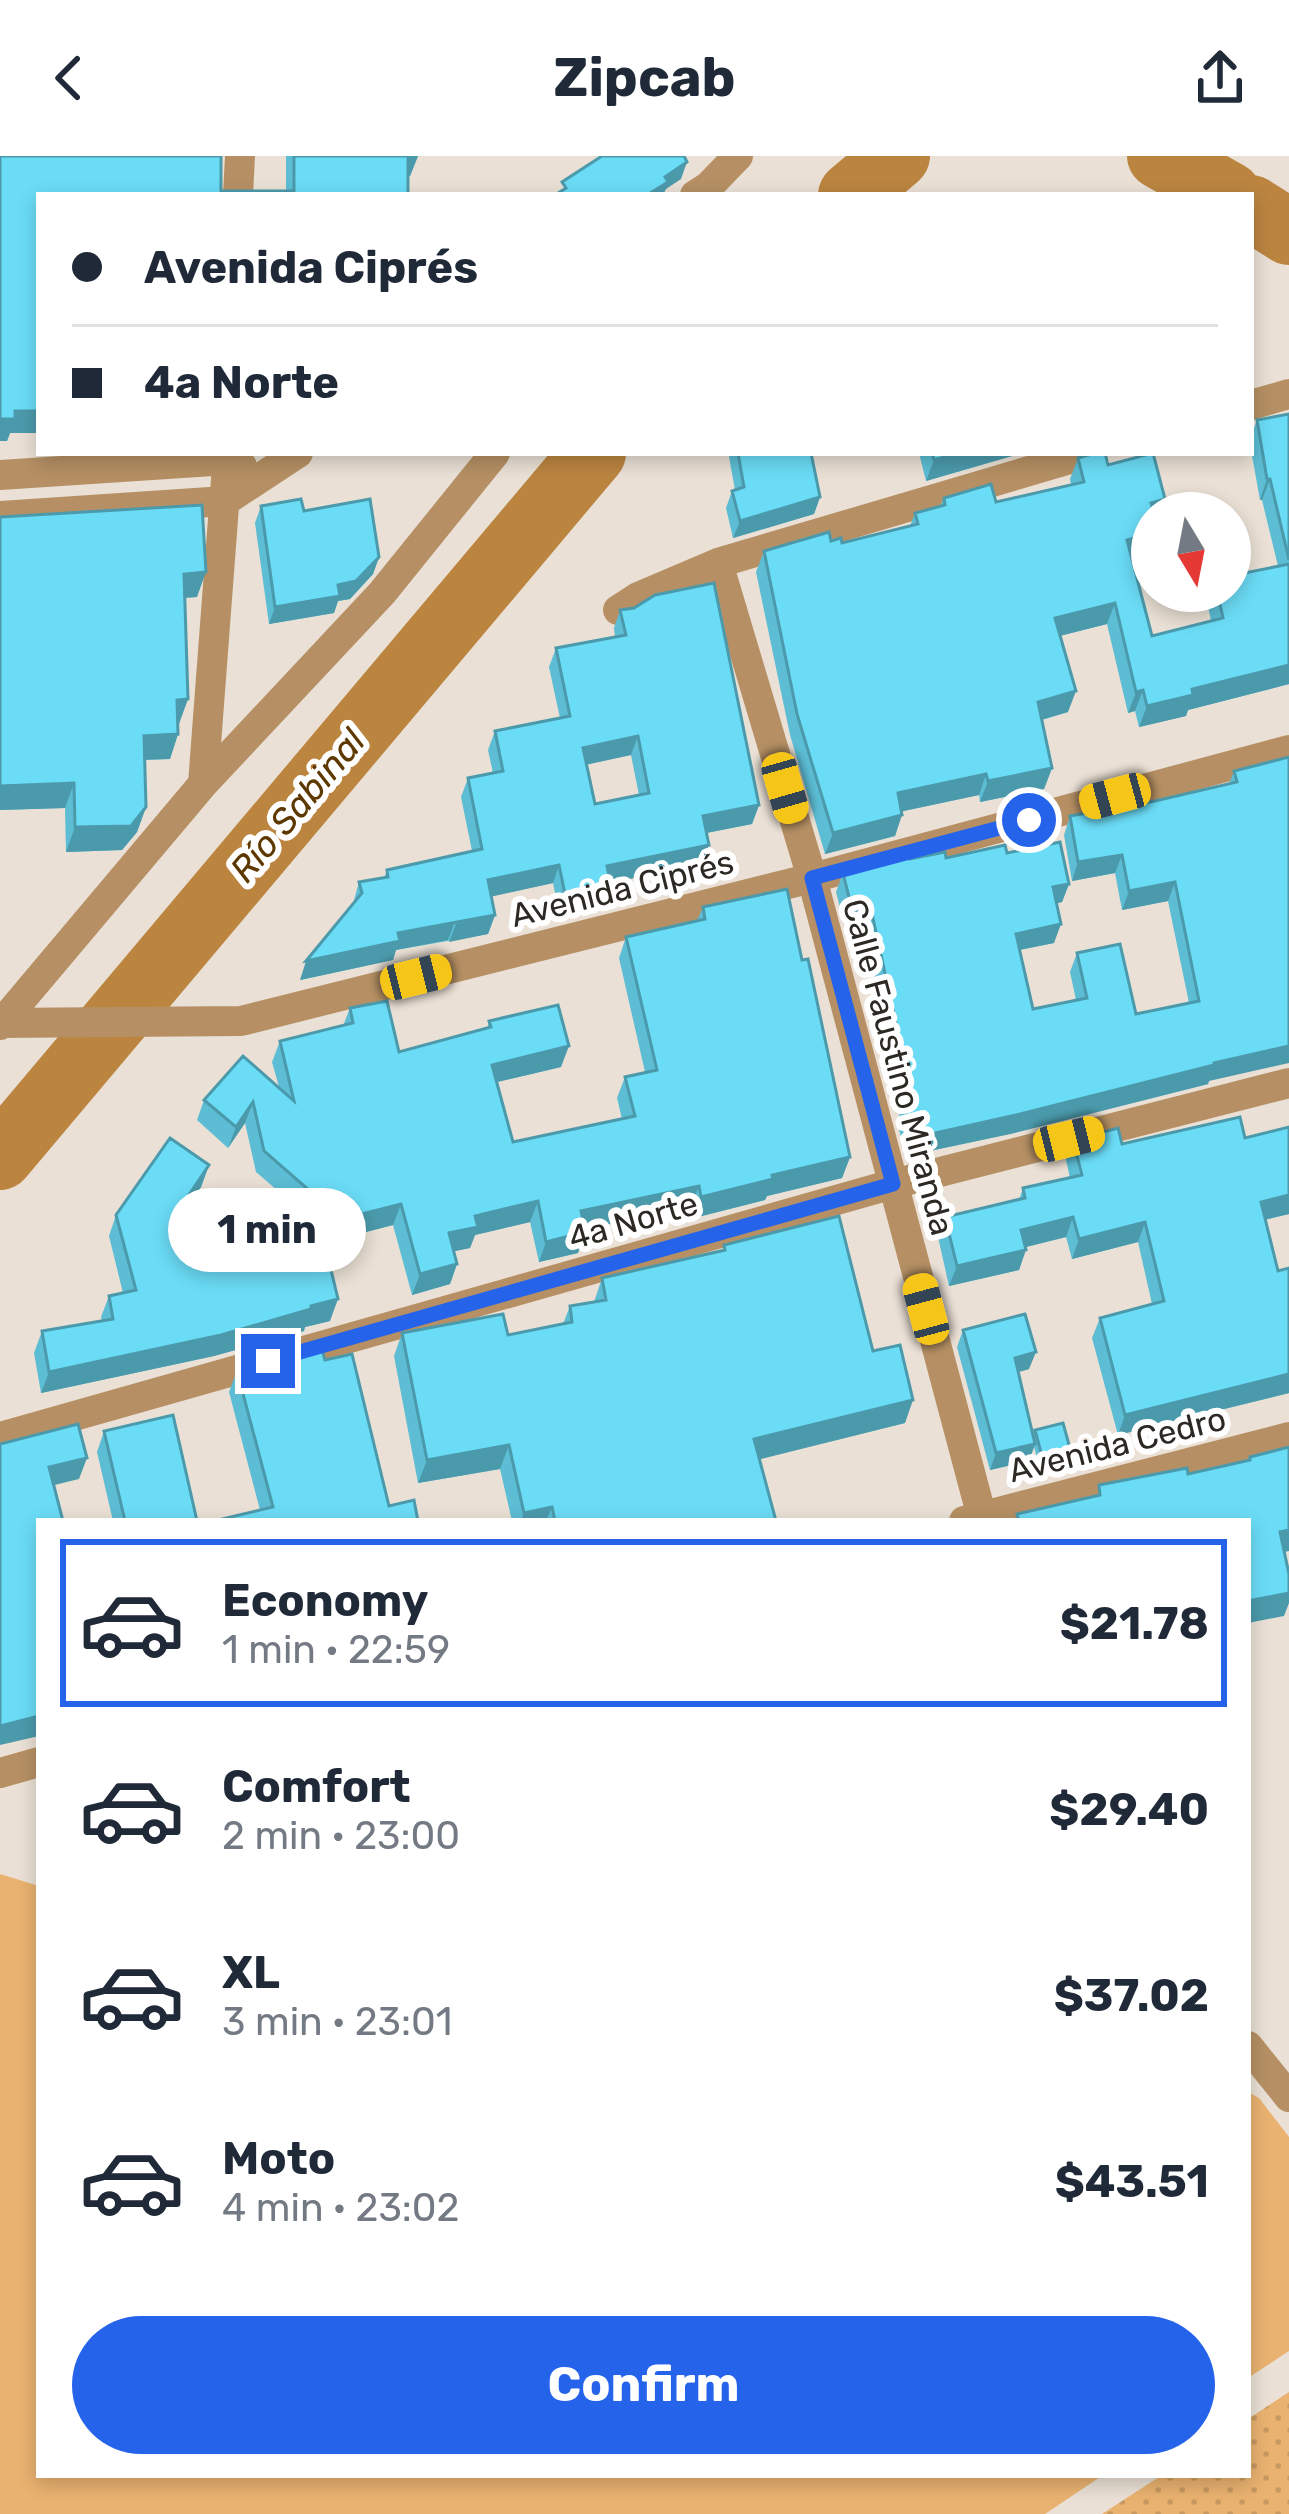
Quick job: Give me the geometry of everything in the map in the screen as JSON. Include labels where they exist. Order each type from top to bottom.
[{"type":"street","points":[[238,192],[240,156]]},
{"type":"street","points":[[705,183],[738,156]]},
{"type":"street","points":[[1254,404],[1289,394]]},
{"type":"street","points":[[0,516],[225,501],[294,456]]},
{"type":"street","points":[[0,1024],[203,784],[382,593],[493,456]]},
{"type":"street","points":[[618,610],[718,563],[1080,456]]},
{"type":"street","points":[[0,475],[228,457],[264,476]]},
{"type":"street","points":[[203,784],[228,457]]},
{"type":"street","name":"Calle Faustino Miranda","points":[[718,563],[812,878],[976,1518]]},
{"type":"street","name":"Avenida Ciprés","points":[[0,1024],[241,1022],[812,878],[1289,750]]},
{"type":"street","name":"4a Norte","points":[[0,1437],[893,1184],[1289,1083]]},
{"type":"street","name":"Avenida Cedro","points":[[980,1518],[1289,1438]]},
{"type":"street","points":[[0,1773],[36,1763]]},
{"type":"street","points":[[1251,2050],[1289,2098]]},
{"type":"shaded area","points":[[0,1874],[36,1885],[36,2478],[1099,2478],[1045,2514],[0,2514]]},
{"type":"shaded area","points":[[1251,2094],[1289,2137],[1289,2351],[1251,2376]]},
{"type":"shaded area","points":[[1289,2392],[1289,2514],[1102,2514],[1157,2478],[1251,2478],[1251,2417]]},
{"type":"building","points":[[0,156],[221,156],[221,191],[294,191],[294,156],[408,156],[408,192],[36,192],[36,411],[15,411],[15,419],[0,419]]},
{"type":"building","points":[[602,156],[684,156],[687,162],[652,192],[560,192],[566,188],[562,182]]},
{"type":"building","points":[[1289,414],[1289,560],[1257,420]]},
{"type":"building","points":[[739,456],[812,456],[820,497],[740,521],[732,491],[744,487]]},
{"type":"building","points":[[1106,456],[1108,465],[1154,456],[1163,492],[1131,492],[1131,539],[1127,540],[1131,612],[1146,612],[1152,636],[1223,618],[1222,612],[1251,612],[1251,572],[1289,564],[1289,665],[1192,689],[1193,695],[1147,706],[1143,690],[1136,692],[1115,603],[1055,618],[1076,691],[1038,702],[1052,768],[988,781],[986,774],[898,793],[902,815],[833,833],[797,714],[764,551],[829,532],[831,541],[841,538],[842,543],[918,524],[915,513],[945,505],[944,498],[991,484],[996,502],[1084,482],[1078,458]]},
{"type":"building","points":[[301,499],[304,511],[370,499],[379,557],[356,581],[338,585],[340,596],[275,607],[261,506]]},
{"type":"building","points":[[202,505],[206,572],[184,574],[188,699],[177,700],[178,734],[144,736],[146,807],[131,826],[75,827],[74,783],[0,786],[0,517]]},
{"type":"building","points":[[714,583],[759,805],[703,816],[709,845],[607,866],[611,885],[565,894],[559,865],[488,880],[495,915],[398,933],[400,941],[306,961],[362,893],[359,882],[388,877],[387,870],[482,849],[468,778],[503,771],[495,731],[570,716],[556,648],[626,635],[620,610],[634,608],[655,595]],"holes":[[[638,736],[649,793],[595,804],[583,748]]]},
{"type":"building","points":[[1289,757],[1289,1046],[913,1138],[904,1103],[913,1101],[869,900],[851,905],[843,873],[910,855],[910,859],[945,852],[946,858],[1005,845],[1007,853],[1060,842],[1069,884],[1053,887],[1061,924],[1016,934],[1033,1009],[1087,998],[1077,953],[1120,944],[1136,1014],[1199,1001],[1175,882],[1129,891],[1122,855],[1078,862],[1070,816],[1237,782],[1234,771]]},
{"type":"building","points":[[787,889],[802,960],[808,959],[850,1157],[701,1197],[699,1186],[581,1211],[585,1232],[546,1242],[538,1201],[475,1216],[478,1227],[449,1233],[457,1264],[420,1274],[401,1204],[342,1219],[264,1151],[253,1102],[236,1127],[204,1100],[243,1056],[294,1101],[280,1041],[353,1023],[350,1008],[387,1001],[399,1052],[491,1027],[489,1021],[558,1005],[569,1046],[492,1065],[513,1142],[635,1116],[625,1077],[657,1070],[626,937],[705,919],[703,907]]},
{"type":"building","points":[[1240,1117],[1245,1138],[1289,1127],[1289,1195],[1261,1202],[1278,1271],[1289,1268],[1289,1374],[1125,1415],[1100,1318],[1164,1301],[1145,1222],[1079,1239],[1073,1217],[1021,1230],[1026,1250],[957,1266],[945,1217],[1025,1198],[1023,1188],[1082,1175],[1073,1140],[1118,1128],[1122,1144]]},
{"type":"building","points":[[170,1138],[209,1165],[176,1214],[252,1195],[325,1245],[338,1299],[221,1335],[49,1372],[42,1331],[113,1319],[109,1296],[136,1290],[116,1215]]},
{"type":"building","points":[[839,1216],[873,1351],[900,1345],[913,1400],[754,1439],[775,1518],[554,1518],[552,1507],[524,1513],[509,1445],[427,1460],[402,1333],[503,1314],[508,1335],[572,1322],[570,1306],[606,1300],[602,1278],[725,1250],[724,1245]]},
{"type":"building","points":[[1025,1314],[1036,1352],[1015,1358],[1035,1444],[996,1453],[963,1330]]},
{"type":"building","points":[[321,1347],[325,1360],[352,1354],[389,1506],[414,1500],[417,1518],[227,1518],[273,1507],[237,1371]]},
{"type":"building","points":[[173,1415],[196,1518],[124,1518],[104,1431]]},
{"type":"building","points":[[1063,1423],[1071,1452],[1043,1460],[1035,1430]]},
{"type":"building","points":[[78,1424],[87,1458],[49,1467],[62,1518],[36,1518],[36,1717],[0,1726],[0,1444]]},
{"type":"building","points":[[1289,1447],[1289,1530],[1280,1532],[1289,1593],[1251,1600],[1251,1518],[1018,1518],[1017,1514],[1100,1495],[1099,1485],[1187,1468],[1188,1474]]},
{"type":"waterway","name":"Río Sabinal","points":[[855,192],[897,156]]},
{"type":"waterway","name":"Río Sabinal","points":[[1160,156],[1224,192]]},
{"type":"waterway","name":"Río Sabinal","points":[[1254,210],[1289,232]]},
{"type":"waterway","name":"Río Sabinal","points":[[0,1157],[590,456]]},
{"type":"route","points":[[268,1361],[893,1184],[812,878],[1029,820]]}]
